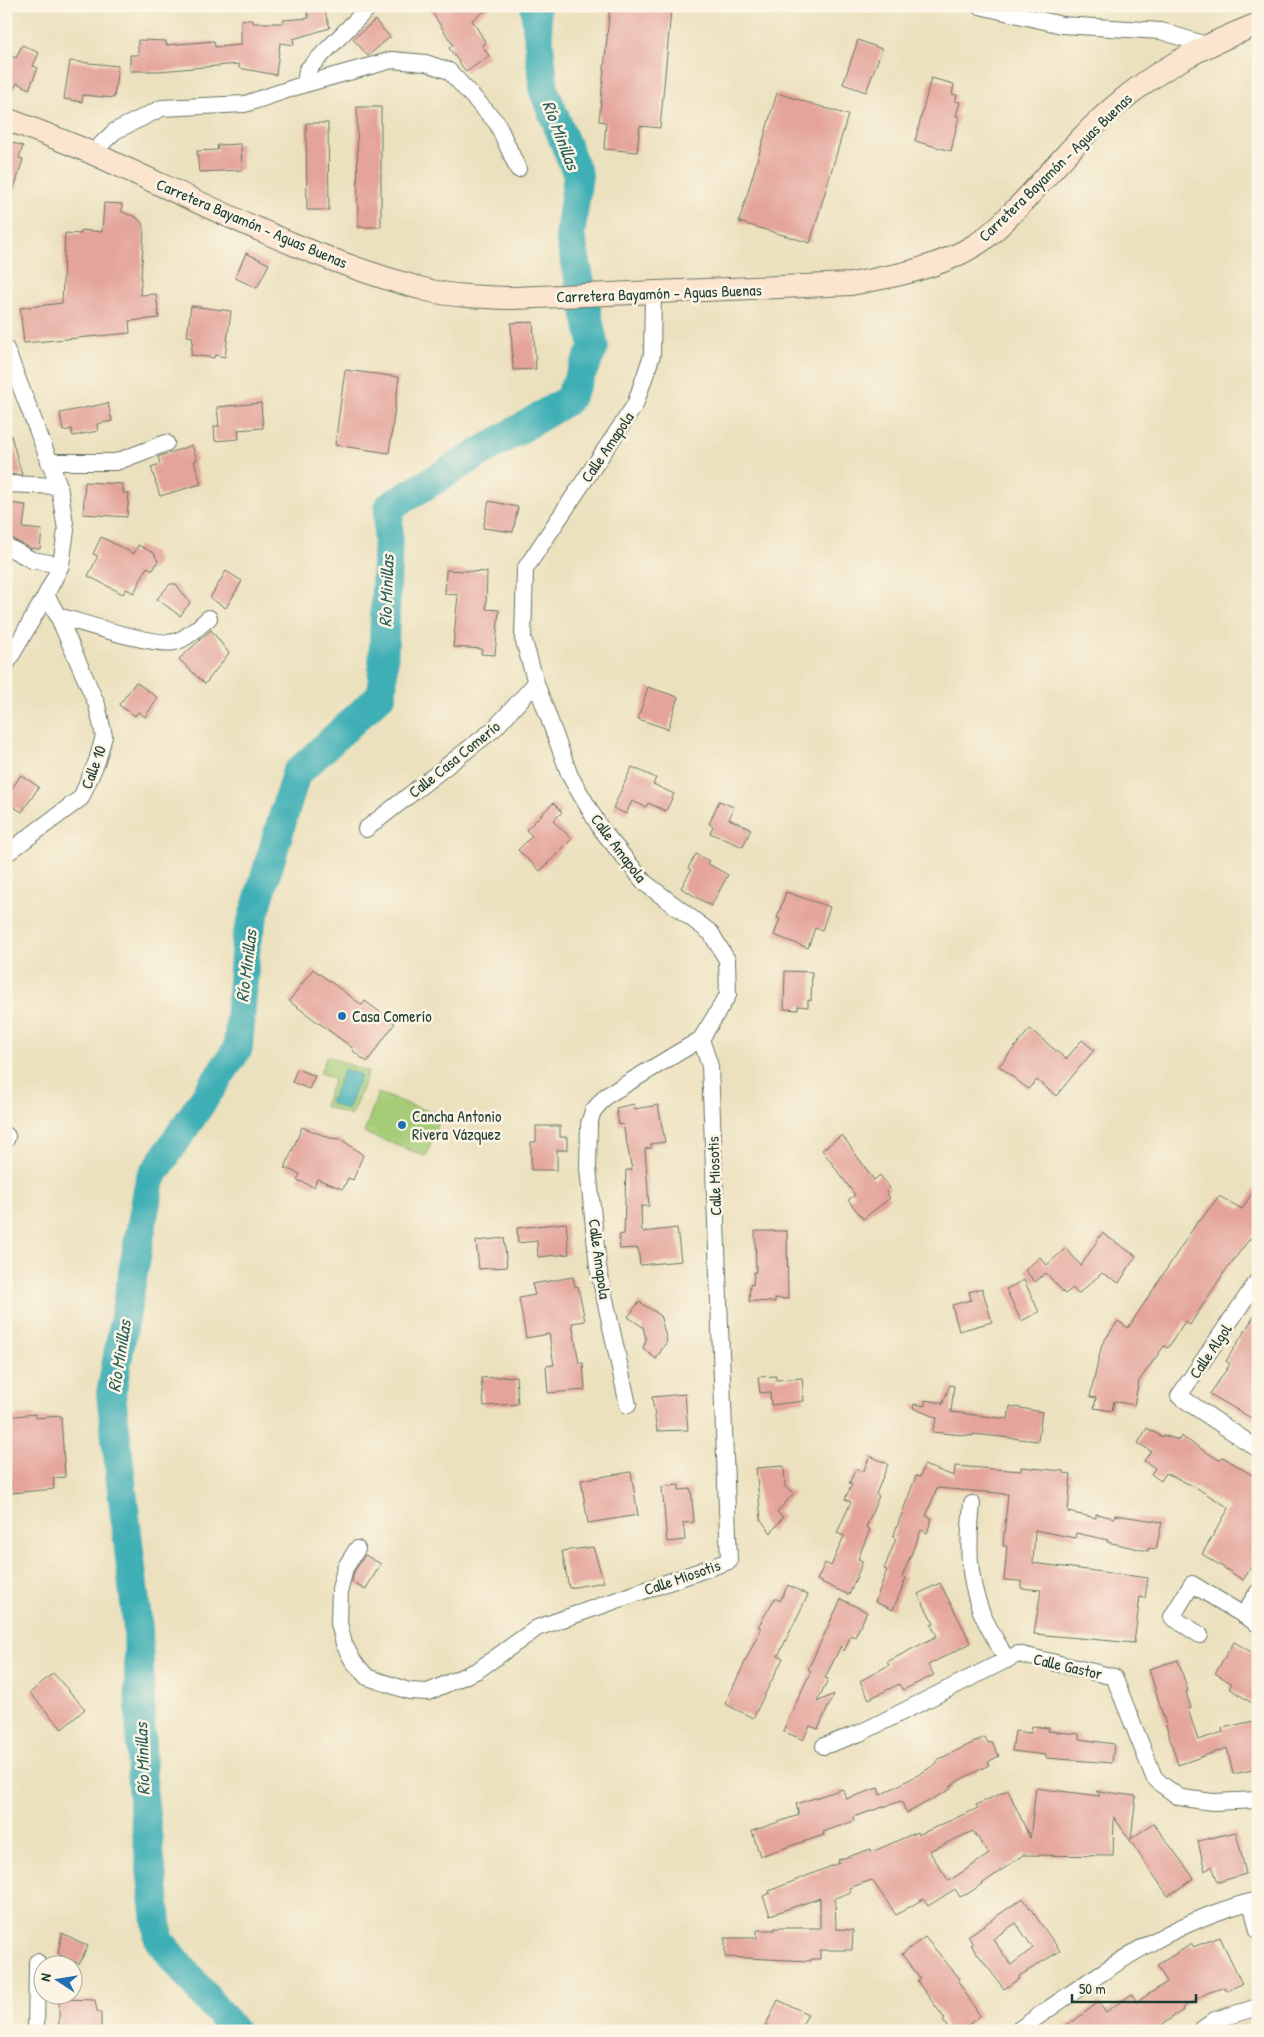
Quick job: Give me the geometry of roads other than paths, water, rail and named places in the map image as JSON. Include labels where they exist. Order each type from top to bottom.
[{"type":"street","points":[[305,84],[308,70],[370,6]]},
{"type":"street","points":[[980,6],[1062,25],[1162,31],[1206,45]]},
{"type":"street","name":"Carretera Bayamón - Aguas Buenas","points":[[6,119],[92,153],[256,228],[375,274],[428,290],[465,296],[545,297],[654,294],[851,284],[903,274],[945,261],[978,243],[1007,218],[1113,107],[1168,65],[1206,45],[1258,24]]},
{"type":"street","points":[[92,153],[115,131],[162,108],[245,104],[305,84],[392,60],[426,63],[449,71],[497,123],[518,169]]},
{"type":"street","name":"Calle Amapola","points":[[628,1405],[598,1267],[588,1168],[589,1124],[593,1111],[606,1096],[701,1039],[728,995],[727,960],[711,933],[644,883],[602,829],[570,776],[536,683],[523,638],[526,569],[635,405],[652,355],[654,294]]},
{"type":"street","points":[[6,349],[59,486],[66,530],[61,565],[6,665]]},
{"type":"street","points":[[49,462],[116,462],[166,443]]},
{"type":"street","points":[[6,484],[59,486]]},
{"type":"street","points":[[6,546],[32,560],[61,565]]},
{"type":"street","name":"Calle 10","points":[[6,854],[81,798],[97,761],[104,736],[98,706],[58,616],[46,595]]},
{"type":"street","points":[[58,616],[154,642],[174,642],[188,636],[208,618]]},
{"type":"street","name":"Calle Casa Comerío","points":[[366,829],[494,730],[536,683]]},
{"type":"street","name":"Calle Miosotis","points":[[357,1550],[345,1568],[340,1589],[339,1623],[344,1644],[353,1661],[368,1677],[409,1690],[428,1692],[478,1670],[537,1628],[729,1561],[710,1066],[701,1039]]},
{"type":"street","name":"Calle Algol","points":[[1258,1280],[1179,1396],[1258,1449]]},
{"type":"street","points":[[972,1504],[968,1556],[972,1582],[982,1613],[1006,1660]]},
{"type":"street","points":[[1200,1635],[1172,1618],[1192,1584],[1258,1624]]},
{"type":"street","points":[[1243,1615],[1258,1592]]},
{"type":"street","name":"Calle Gastor","points":[[824,1746],[860,1733],[1018,1654],[1114,1677],[1154,1777],[1179,1797],[1219,1802],[1258,1800]]},
{"type":"street","points":[[1017,2031],[1105,1970],[1186,1924],[1255,1901],[1258,1930]]},
{"type":"street","points":[[36,2031],[37,2004]]},
{"type":"street","points":[[1200,2031],[1215,2020],[1258,2006]]},
{"type":"water","points":[[344,1069],[361,1075],[347,1110],[330,1103]]},
{"type":"waterway","name":"Río Minillas","points":[[230,2031],[232,2029],[159,1940],[142,1788],[138,1629],[111,1394],[150,1179],[238,1048],[246,941],[296,774],[382,694],[389,507],[568,400],[594,347],[570,236],[578,175],[544,91],[535,6]]},
{"type":"waterway","points":[[232,2029],[254,2031]]},
{"type":"place","name":"Casa Comerío","points":[[342,1016]]},
{"type":"place","name":"Cancha Antonio Rivera Vázquez","points":[[402,1125]]}]
